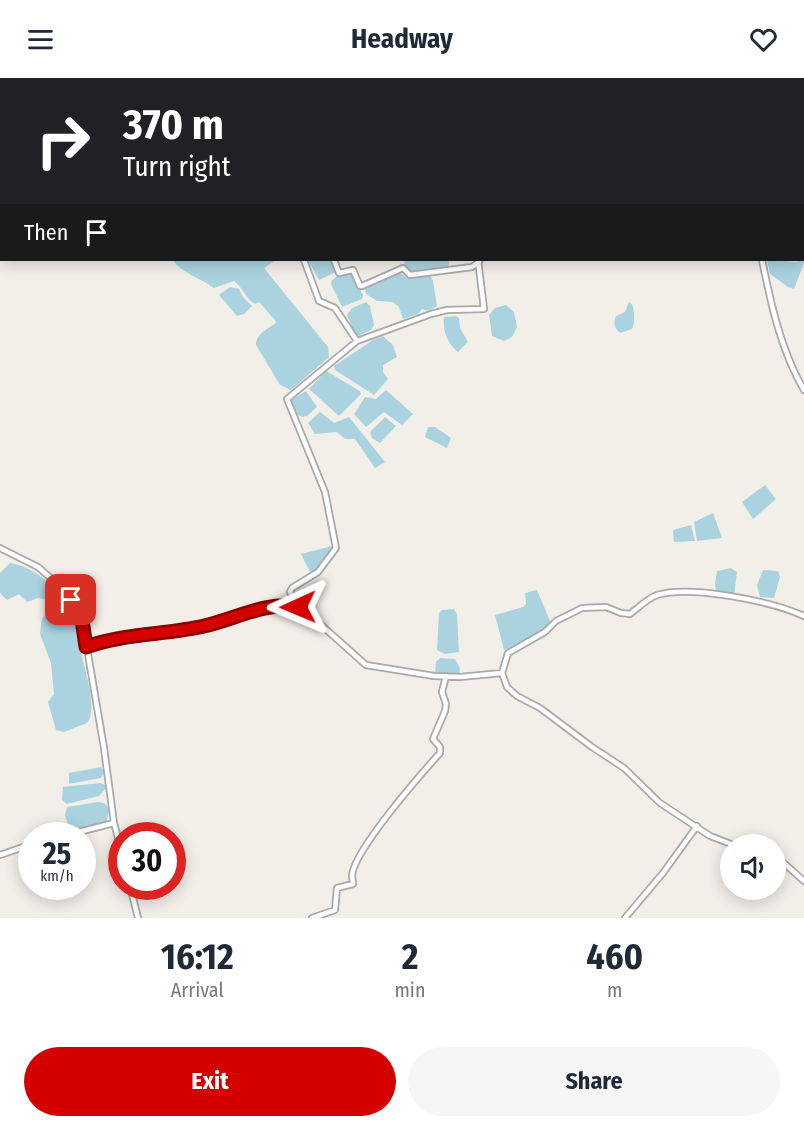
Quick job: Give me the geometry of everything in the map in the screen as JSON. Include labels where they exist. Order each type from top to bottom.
[{"type":"street","points":[[304,261],[320,301],[335,308],[357,341]]},
{"type":"street","points":[[334,261],[339,273],[353,270],[362,286],[403,268],[410,275],[472,267],[479,261]]},
{"type":"street","points":[[479,261],[484,309],[447,310],[431,314],[357,341],[287,399],[325,492],[336,548],[318,573],[290,589],[298,607],[366,664],[446,676],[502,673]]},
{"type":"street","points":[[762,261],[778,328],[795,375],[804,390]]},
{"type":"street","points":[[0,548],[38,567],[61,587],[81,613],[114,822]]},
{"type":"street","points":[[720,840],[710,836],[660,803],[624,768],[540,708],[517,696],[507,687],[502,673],[508,653],[545,632],[556,621],[575,612],[596,606],[630,614],[654,596],[674,591],[764,602],[804,616]]},
{"type":"street","points":[[86,647],[141,633],[203,626],[284,604],[298,607]]},
{"type":"street","points":[[312,918],[335,910],[337,888],[353,884],[353,874],[365,849],[403,796],[440,753],[440,747],[433,739],[445,711],[442,692],[446,676]]},
{"type":"street","points":[[625,918],[663,873],[697,826]]},
{"type":"street","points":[[0,855],[18,849]]},
{"type":"street","points":[[786,865],[804,881]]},
{"type":"street","points":[[134,900],[138,918]]},
{"type":"water","points":[[174,261],[274,261],[264,268],[328,347],[329,357],[291,390],[280,385],[256,345],[260,335],[276,323],[275,320],[259,302],[255,304],[252,302],[234,281],[214,288]]},
{"type":"water","points":[[309,261],[331,261],[336,272],[319,280]]},
{"type":"water","points":[[404,261],[449,261],[448,267],[410,274],[405,269]]},
{"type":"water","points":[[767,261],[782,261],[804,261],[794,289],[770,274]]},
{"type":"water","points":[[399,272],[406,277],[430,275],[437,306],[428,311],[422,309],[418,314],[403,319],[399,307],[393,302],[377,301],[366,294],[365,288]]},
{"type":"water","points":[[339,275],[353,276],[363,295],[362,299],[342,307],[331,284],[332,280]]},
{"type":"water","points":[[230,287],[239,289],[252,306],[244,314],[237,316],[219,295]]},
{"type":"water","points":[[366,302],[370,306],[374,325],[371,330],[358,336],[347,315],[352,308]]},
{"type":"water","points":[[629,302],[634,311],[633,326],[632,329],[620,333],[615,327],[615,319],[616,316],[625,312]]},
{"type":"water","points":[[506,305],[514,312],[517,327],[512,337],[504,341],[492,336],[489,315],[495,308]]},
{"type":"water","points":[[444,317],[459,318],[460,328],[468,342],[458,352],[449,341],[444,322]]},
{"type":"water","points":[[383,336],[393,345],[397,357],[383,365],[383,372],[388,379],[374,395],[335,370],[334,366],[373,340]]},
{"type":"water","points":[[326,371],[360,391],[361,394],[339,416],[309,389]]},
{"type":"water","points":[[386,390],[413,414],[402,425],[384,412],[366,427],[354,414],[365,397],[376,399]]},
{"type":"water","points":[[306,391],[317,407],[307,416],[302,417],[298,415],[291,400]]},
{"type":"water","points":[[320,412],[334,423],[349,417],[385,462],[375,468],[355,439],[345,439],[337,432],[315,434],[308,423]]},
{"type":"water","points":[[385,417],[396,426],[380,443],[372,438],[370,432]]},
{"type":"water","points":[[428,427],[435,427],[451,438],[447,448],[425,437]]},
{"type":"water","points":[[765,485],[776,499],[753,519],[742,502]]},
{"type":"water","points":[[713,513],[722,538],[697,541],[694,522]]},
{"type":"water","points":[[691,525],[695,541],[674,542],[673,530]]},
{"type":"water","points":[[332,546],[334,549],[321,561],[317,571],[311,574],[301,554]]},
{"type":"water","points":[[10,563],[28,569],[48,582],[71,607],[77,623],[91,698],[90,716],[87,723],[64,732],[56,730],[48,702],[54,694],[51,663],[40,634],[42,618],[56,604],[54,601],[38,598],[27,602],[19,594],[7,600],[0,593],[0,573]]},
{"type":"water","points":[[731,568],[737,572],[734,596],[716,593],[717,571]]},
{"type":"water","points":[[763,570],[778,571],[780,577],[774,598],[760,597],[757,585]]},
{"type":"water","points":[[537,590],[550,621],[542,632],[504,650],[495,615],[523,607],[526,604],[525,593]]},
{"type":"water","points":[[454,609],[457,614],[459,652],[445,654],[437,650],[439,613],[442,610]]},
{"type":"water","points":[[440,658],[455,659],[460,668],[459,675],[435,674],[436,662]]},
{"type":"water","points":[[101,767],[104,772],[101,778],[69,784],[69,773]]},
{"type":"water","points":[[100,783],[106,788],[99,796],[67,804],[62,800],[63,787]]},
{"type":"water","points":[[104,803],[109,808],[107,821],[96,825],[96,822],[67,822],[65,815],[67,807]]},
{"type":"route","points":[[71,600],[81,613],[86,647],[141,633],[203,626],[284,604],[298,607]]}]
